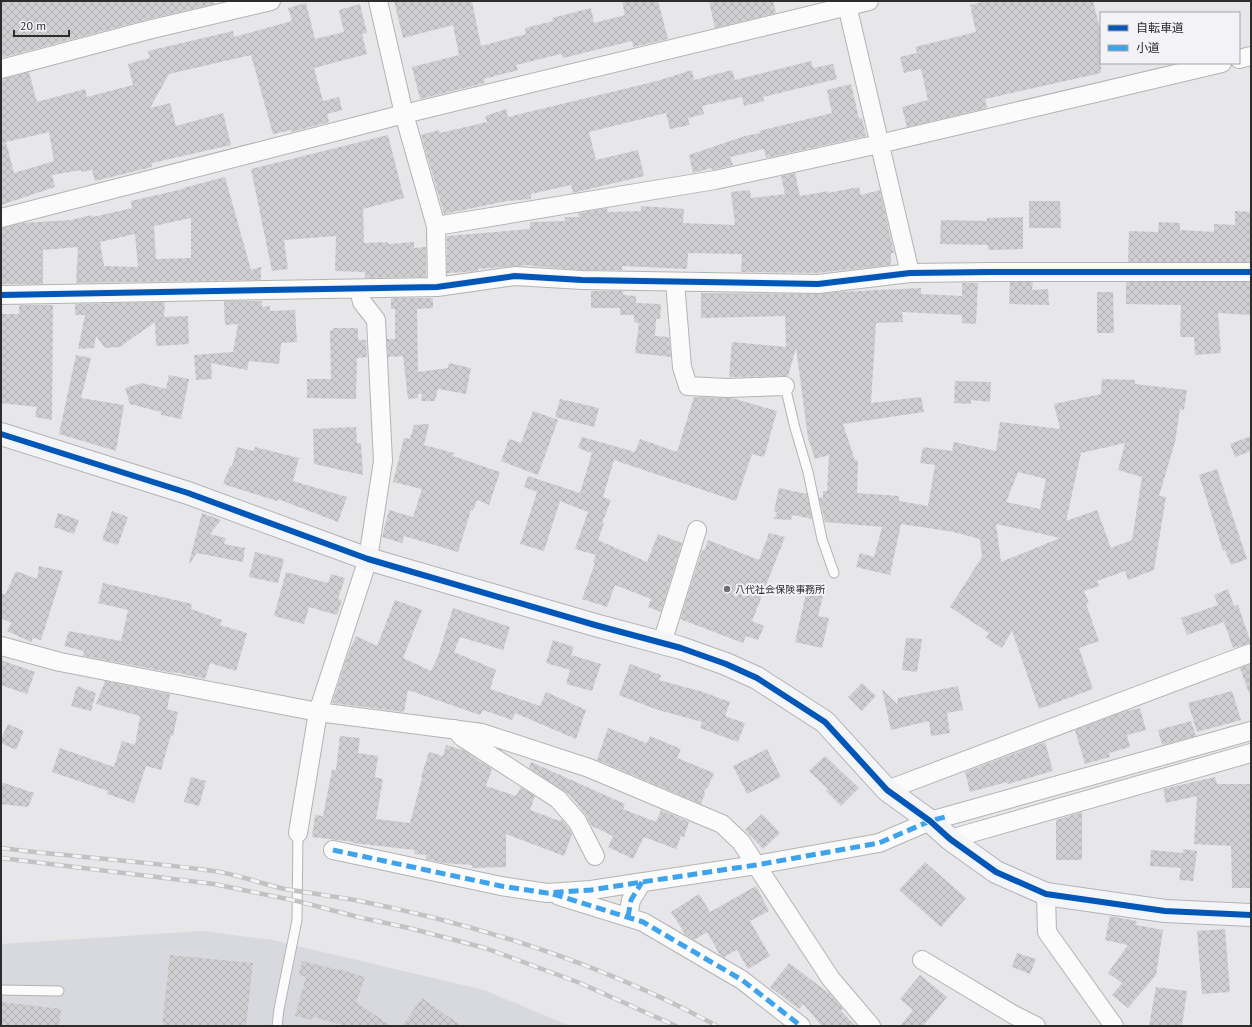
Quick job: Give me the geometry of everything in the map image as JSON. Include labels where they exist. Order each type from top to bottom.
[{"type":"street","points":[[1,69],[148,30],[271,1]]},
{"type":"street","points":[[378,1],[404,114],[436,226],[437,287]]},
{"type":"street","points":[[1,218],[404,114],[847,4],[869,1]]},
{"type":"street","points":[[847,4],[910,273]]},
{"type":"street","points":[[1240,59],[1251,56]]},
{"type":"street","points":[[436,226],[715,180],[879,144],[1218,64]]},
{"type":"street","points":[[1,295],[437,287],[515,276],[582,280],[818,284],[910,273],[1251,272]]},
{"type":"street","points":[[675,282],[682,367],[688,386],[727,388],[785,386]]},
{"type":"street","points":[[298,833],[318,712],[368,559],[382,461],[376,320],[362,302],[359,289]]},
{"type":"street","points":[[1,434],[188,493],[368,559],[594,625],[681,648],[726,664],[757,678],[825,722],[887,790],[940,818],[950,839],[996,872],[1046,894],[1165,911],[1251,915]]},
{"type":"street","points":[[662,643],[697,530]]},
{"type":"street","points":[[1,646],[60,662],[318,712],[482,733],[589,768],[722,824],[741,842],[831,979],[871,1026]]},
{"type":"street","points":[[887,790],[1251,653]]},
{"type":"street","points":[[455,729],[462,737],[558,799],[577,821],[595,856]]},
{"type":"street","points":[[547,893],[591,890],[756,865],[879,843],[940,818],[1251,731]]},
{"type":"street","points":[[950,839],[1251,753]]},
{"type":"street","points":[[333,850],[501,886],[547,893],[643,922],[742,980],[801,1026]]},
{"type":"street","points":[[628,917],[631,900],[642,882]]},
{"type":"street","points":[[1046,894],[1047,932],[1114,1026]]},
{"type":"street","points":[[922,960],[1014,1015],[1036,1026]]},
{"type":"lane","points":[[785,386],[808,472],[822,539],[834,573]]},
{"type":"lane","points":[[280,1026],[279,1009],[297,920],[298,833]]},
{"type":"lane","points":[[1,990],[59,991]]},
{"type":"shaded area","points":[[202,931],[272,940],[484,990],[570,1026],[1,1026],[1,944]]},
{"type":"building","points":[[1,1],[213,1],[214,4],[145,20],[1,58]]},
{"type":"building","points":[[394,1],[472,1],[481,46],[526,34],[525,28],[553,21],[552,18],[591,8],[594,23],[625,15],[622,1],[658,1],[668,39],[633,47],[632,41],[563,58],[561,54],[516,65],[518,70],[484,79],[485,83],[420,99],[412,67],[459,55],[453,25],[403,38]]},
{"type":"building","points":[[709,1],[773,1],[776,13],[715,28]]},
{"type":"building","points":[[986,1],[1093,1],[1100,29],[1101,73],[985,99],[987,108],[907,127],[902,107],[928,100],[921,69],[904,73],[900,57],[917,53],[915,47],[976,32],[970,5]]},
{"type":"building","points":[[306,3],[315,39],[344,32],[339,10],[360,4],[367,33],[362,34],[367,54],[314,68],[323,101],[339,97],[342,110],[327,114],[329,122],[292,132],[291,130],[273,134],[251,55],[169,74],[150,108],[170,103],[176,126],[223,113],[231,145],[152,163],[152,167],[95,181],[92,170],[81,172],[81,170],[52,175],[55,187],[1,205],[1,79],[29,72],[37,102],[85,89],[87,97],[133,85],[128,64],[150,58],[148,51],[233,31],[234,37],[292,21],[288,8]],"holes":[[[49,132],[54,161],[14,173],[6,142]]]},
{"type":"building","points":[[811,61],[813,68],[833,64],[837,79],[763,97],[764,101],[744,106],[742,97],[702,106],[704,114],[688,118],[690,125],[670,129],[666,113],[589,132],[596,160],[638,150],[644,176],[573,193],[571,185],[531,194],[531,199],[507,201],[444,214],[421,135],[439,130],[440,133],[487,122],[485,116],[506,109],[508,117],[657,81],[692,70],[694,80],[732,70],[735,80]]},
{"type":"building","points":[[851,84],[859,119],[862,118],[866,136],[766,158],[764,149],[730,157],[733,165],[693,173],[689,155],[745,136],[760,133],[759,131],[832,113],[827,90]]},
{"type":"building","points":[[388,135],[404,198],[363,209],[364,243],[388,242],[388,244],[414,242],[414,248],[426,247],[426,277],[365,278],[365,272],[335,271],[336,236],[284,240],[288,269],[272,271],[251,169]]},
{"type":"building","points":[[795,173],[800,196],[828,191],[828,193],[859,187],[861,195],[880,190],[894,253],[891,253],[891,265],[817,273],[741,272],[742,254],[688,253],[687,269],[622,266],[622,270],[582,270],[530,265],[447,273],[447,236],[530,229],[530,222],[565,221],[565,217],[579,217],[578,213],[607,208],[608,212],[641,211],[641,206],[684,209],[683,223],[735,225],[731,192],[750,190],[751,198],[785,194],[781,176]]},
{"type":"building","points":[[225,177],[251,270],[261,267],[261,280],[76,283],[78,247],[43,250],[43,284],[1,284],[1,228],[22,223],[71,220],[92,215],[93,217],[132,208],[131,201]],"holes":[[[191,218],[191,258],[156,259],[154,226]],[[135,234],[138,267],[104,266],[100,242]]]},
{"type":"building","points":[[1029,201],[1060,201],[1061,228],[1029,228]]},
{"type":"building","points":[[1235,211],[1251,212],[1251,262],[1128,262],[1129,231],[1158,232],[1159,222],[1180,223],[1180,230],[1214,232],[1214,224],[1235,225]]},
{"type":"building","points":[[1023,217],[1023,249],[988,250],[988,245],[940,244],[941,220],[987,221],[987,218]]},
{"type":"building","points":[[1010,282],[1033,282],[1032,290],[1048,289],[1049,305],[1009,304]]},
{"type":"building","points":[[1126,282],[1251,282],[1251,315],[1218,313],[1221,353],[1195,355],[1194,337],[1180,337],[1181,305],[1126,304]]},
{"type":"building","points":[[962,283],[978,283],[976,324],[962,323],[962,315],[902,312],[903,322],[876,323],[871,403],[921,397],[924,412],[843,424],[855,460],[858,460],[857,493],[899,496],[899,501],[928,506],[935,465],[920,463],[923,447],[952,451],[954,442],[996,451],[1000,422],[1060,429],[1054,404],[1101,394],[1102,379],[1135,380],[1135,384],[1187,390],[1184,410],[1180,409],[1175,442],[1159,496],[1166,497],[1154,570],[1128,580],[1125,571],[1097,581],[1099,586],[1084,591],[1089,603],[1086,604],[1099,641],[1079,648],[1093,689],[1039,709],[1012,631],[1002,648],[986,638],[989,633],[950,607],[982,557],[980,539],[954,532],[901,524],[890,575],[856,567],[860,553],[874,557],[882,527],[825,522],[819,497],[823,498],[823,491],[827,491],[829,455],[815,459],[808,438],[796,348],[788,376],[729,377],[732,342],[786,347],[785,316],[701,318],[701,293],[818,294],[921,288],[921,294],[962,296]],"holes":[[[1125,443],[1118,470],[1142,477],[1132,540],[1111,548],[1097,510],[1066,521],[1081,453]],[[1018,472],[1046,479],[1040,509],[1006,502]],[[996,524],[1060,538],[1001,562]]]},
{"type":"building","points":[[591,291],[623,291],[623,295],[636,296],[636,303],[661,304],[660,319],[656,319],[655,336],[669,337],[671,357],[635,353],[639,323],[634,322],[634,315],[620,315],[620,308],[591,308]]},
{"type":"building","points":[[1097,292],[1113,292],[1114,333],[1097,333]]},
{"type":"building","points":[[391,298],[433,298],[433,308],[417,309],[418,372],[448,368],[449,363],[471,368],[466,394],[438,389],[435,401],[421,401],[422,394],[418,394],[418,398],[408,399],[403,356],[388,357],[387,339],[395,339],[395,309],[391,309]]},
{"type":"building","points":[[224,301],[262,301],[262,307],[270,306],[270,311],[295,310],[297,342],[281,343],[279,364],[249,361],[247,370],[211,363],[212,379],[196,380],[194,355],[233,352],[238,324],[225,325]]},
{"type":"building","points":[[165,302],[163,317],[188,316],[189,344],[156,346],[155,322],[120,347],[105,348],[96,336],[94,348],[78,349],[85,315],[75,315],[75,304]]},
{"type":"building","points":[[19,305],[53,305],[52,420],[35,417],[37,407],[1,403],[1,314],[19,314]]},
{"type":"building","points":[[333,328],[358,328],[358,340],[366,340],[367,357],[357,358],[356,399],[307,398],[307,379],[331,379],[330,331],[333,330]]},
{"type":"building","points":[[76,355],[91,358],[81,398],[124,405],[116,451],[59,434]]},
{"type":"building","points":[[169,375],[189,379],[181,419],[161,415],[161,412],[130,404],[125,388],[142,383],[166,389]]},
{"type":"building","points":[[955,381],[991,382],[990,402],[971,400],[971,404],[954,403]]},
{"type":"building","points":[[694,397],[732,398],[777,411],[764,457],[752,454],[736,501],[614,460],[603,497],[611,500],[602,523],[604,523],[598,540],[647,562],[658,534],[682,543],[661,612],[648,607],[651,599],[615,585],[607,607],[582,599],[595,563],[593,562],[596,555],[575,549],[588,512],[560,501],[544,551],[520,544],[537,492],[524,487],[528,476],[580,493],[592,453],[578,448],[582,437],[635,452],[640,439],[677,452]]},
{"type":"building","points":[[560,399],[599,408],[594,427],[555,417]]},
{"type":"building","points":[[533,411],[558,420],[538,475],[501,461],[509,439],[521,443]]},
{"type":"building","points":[[429,424],[424,445],[454,453],[453,456],[500,472],[489,505],[477,500],[473,511],[471,510],[458,552],[404,536],[402,543],[382,537],[389,510],[413,517],[422,489],[393,482],[404,438],[410,439],[414,425]]},
{"type":"building","points":[[356,427],[357,443],[361,443],[363,475],[314,464],[313,429]]},
{"type":"building","points":[[1251,436],[1251,451],[1235,457],[1230,444]]},
{"type":"building","points":[[237,447],[254,451],[255,447],[299,458],[293,481],[347,497],[338,522],[278,499],[277,501],[223,484],[230,466],[232,466]]},
{"type":"building","points":[[1217,469],[1247,559],[1231,565],[1225,550],[1223,551],[1199,475]]},
{"type":"building","points":[[779,488],[807,494],[812,519],[793,515],[791,520],[774,519],[777,512],[774,511]]},
{"type":"building","points":[[112,511],[128,517],[118,545],[102,540]]},
{"type":"building","points":[[58,513],[79,520],[74,534],[54,527]]},
{"type":"building","points":[[202,513],[221,520],[210,534],[226,538],[224,544],[245,548],[243,562],[197,553],[190,563],[189,562]]},
{"type":"building","name":"八代社会保険事務所","points":[[769,533],[785,537],[752,621],[764,626],[758,640],[746,636],[743,643],[680,619],[702,550],[704,551],[708,540],[759,560]]},
{"type":"building","points":[[255,552],[284,559],[278,583],[249,577]]},
{"type":"building","points":[[39,566],[63,571],[41,640],[33,638],[31,642],[7,631],[11,623],[1,618],[1,593],[5,595],[16,571],[37,579]]},
{"type":"building","points":[[286,572],[328,583],[331,574],[345,578],[338,599],[342,600],[337,615],[309,607],[304,624],[274,616]]},
{"type":"building","points":[[103,583],[192,604],[191,609],[222,620],[220,625],[247,633],[236,671],[210,663],[205,679],[83,656],[84,651],[64,646],[69,631],[121,641],[128,610],[98,603]]},
{"type":"building","points":[[807,589],[824,592],[818,616],[829,618],[822,648],[795,642]]},
{"type":"building","points":[[1228,589],[1234,606],[1238,605],[1251,643],[1233,648],[1224,622],[1187,635],[1181,618],[1218,605],[1214,595]]},
{"type":"building","points":[[395,600],[422,610],[403,658],[431,671],[438,656],[453,608],[510,627],[503,650],[460,637],[454,652],[496,670],[490,689],[540,706],[546,692],[586,710],[576,739],[515,713],[512,720],[483,710],[480,715],[408,690],[404,712],[332,703],[348,654],[356,636],[377,646]]},
{"type":"building","points":[[906,638],[922,639],[917,672],[902,670]]},
{"type":"building","points":[[553,640],[574,647],[571,655],[601,664],[592,691],[566,684],[570,670],[546,663]]},
{"type":"building","points":[[1,660],[35,672],[27,694],[1,685]]},
{"type":"building","points":[[630,664],[661,675],[659,680],[703,692],[730,702],[725,716],[745,723],[738,742],[700,728],[702,722],[655,709],[619,695]]},
{"type":"building","points":[[1251,664],[1251,692],[1249,693],[1240,668]]},
{"type":"building","points":[[105,681],[170,694],[167,709],[178,712],[173,736],[171,735],[161,770],[146,766],[134,803],[107,794],[108,791],[52,772],[60,748],[114,767],[122,741],[135,745],[140,716],[96,704]]},
{"type":"building","points":[[862,683],[876,696],[862,711],[848,697]]},
{"type":"building","points":[[77,686],[96,693],[91,711],[71,706]]},
{"type":"building","points":[[958,686],[963,710],[947,713],[950,733],[931,736],[929,721],[891,730],[882,689],[897,704],[898,698]]},
{"type":"building","points":[[1232,691],[1241,720],[1197,732],[1188,703]]},
{"type":"building","points":[[1140,708],[1146,730],[1127,735],[1130,747],[1109,753],[1110,757],[1085,764],[1075,730],[1123,712]]},
{"type":"building","points":[[1191,721],[1196,736],[1162,745],[1158,730]]},
{"type":"building","points":[[8,724],[24,731],[16,750],[1,743],[1,739]]},
{"type":"building","points":[[608,728],[647,743],[650,736],[681,749],[677,758],[714,773],[708,787],[704,791],[705,794],[701,804],[597,760]]},
{"type":"building","points":[[340,736],[360,738],[358,753],[378,756],[375,777],[383,779],[376,819],[410,823],[422,778],[421,777],[429,752],[443,756],[446,745],[463,750],[492,769],[486,786],[516,796],[521,787],[535,796],[530,810],[560,821],[561,819],[572,834],[564,856],[506,834],[506,867],[472,868],[472,865],[443,863],[426,859],[426,855],[414,854],[415,850],[312,837],[315,815],[323,816],[332,770],[336,770]]},
{"type":"building","points":[[1045,742],[1053,771],[1008,784],[1007,782],[970,792],[965,772]]},
{"type":"building","points":[[767,749],[781,777],[747,794],[733,766]]},
{"type":"building","points":[[825,756],[859,788],[841,806],[826,791],[828,789],[809,771]]},
{"type":"building","points":[[531,762],[625,804],[623,809],[656,822],[661,810],[689,822],[684,837],[681,836],[676,849],[644,837],[633,859],[608,847],[613,836],[592,826],[585,814],[570,795],[529,768]]},
{"type":"building","points":[[191,777],[206,781],[199,806],[184,802]]},
{"type":"building","points":[[1215,777],[1217,784],[1251,784],[1251,888],[1232,888],[1231,846],[1194,844],[1197,796],[1166,803],[1163,789]]},
{"type":"building","points":[[1,782],[34,793],[28,807],[1,804]]},
{"type":"building","points":[[1082,812],[1082,860],[1056,860],[1056,820]]},
{"type":"building","points":[[762,814],[780,833],[763,849],[745,830]]},
{"type":"building","points":[[1183,849],[1197,851],[1193,881],[1179,880],[1181,868],[1150,866],[1151,850],[1183,853]]},
{"type":"building","points":[[925,862],[966,898],[941,927],[899,890]]},
{"type":"building","points":[[756,886],[769,911],[750,921],[770,956],[748,969],[737,950],[724,957],[720,955],[707,932],[694,940],[685,934],[671,912],[699,894],[710,912]]},
{"type":"building","points":[[1110,916],[1137,921],[1136,925],[1163,930],[1156,975],[1128,1008],[1112,995],[1122,983],[1108,973],[1128,945],[1105,940]]},
{"type":"building","points":[[1225,929],[1230,992],[1202,994],[1197,931]]},
{"type":"building","points":[[1017,953],[1036,959],[1030,974],[1012,967]]},
{"type":"building","points":[[170,955],[253,963],[246,1026],[162,1026]]},
{"type":"building","points":[[302,961],[339,969],[365,977],[356,1002],[391,1026],[346,1026],[313,1017],[312,1020],[295,1016],[306,977],[299,975]]},
{"type":"building","points":[[789,963],[830,994],[843,1009],[841,1011],[856,1026],[822,1026],[803,1004],[799,1009],[770,987]]},
{"type":"building","points":[[920,975],[947,997],[923,1026],[900,1026],[913,1010],[900,999]]},
{"type":"building","points":[[1156,987],[1187,991],[1182,1026],[1149,1026]]},
{"type":"building","points":[[422,998],[462,1026],[402,1026]]},
{"type":"building","points":[[1,1002],[61,1009],[59,1026],[1,1026]]},
{"type":"railway","points":[[1,848],[160,864],[222,872],[285,889],[355,900],[402,910],[495,935],[586,966],[631,984],[717,1026]]},
{"type":"railway","points":[[1,858],[214,884],[297,901],[358,917],[409,928],[485,948],[580,983],[676,1026]]},
{"type":"marked path","points":[[333,850],[501,886],[547,893],[591,890],[756,865],[879,843],[930,821],[949,816]]},
{"type":"marked path","points":[[628,917],[631,900],[642,882]]},
{"type":"marked path","points":[[553,894],[643,922],[742,980],[801,1026]]},
{"type":"cycle path","points":[[1,295],[437,287],[515,276],[582,280],[818,284],[910,273],[1251,272]]},
{"type":"cycle path","points":[[1,434],[188,493],[368,559],[595,625],[681,648],[726,664],[757,678],[825,722],[887,790],[930,821],[950,839],[996,872],[1046,894],[1165,911],[1251,915]]},
{"type":"place","name":"八代社会保険事務所","points":[[727,589]]}]
